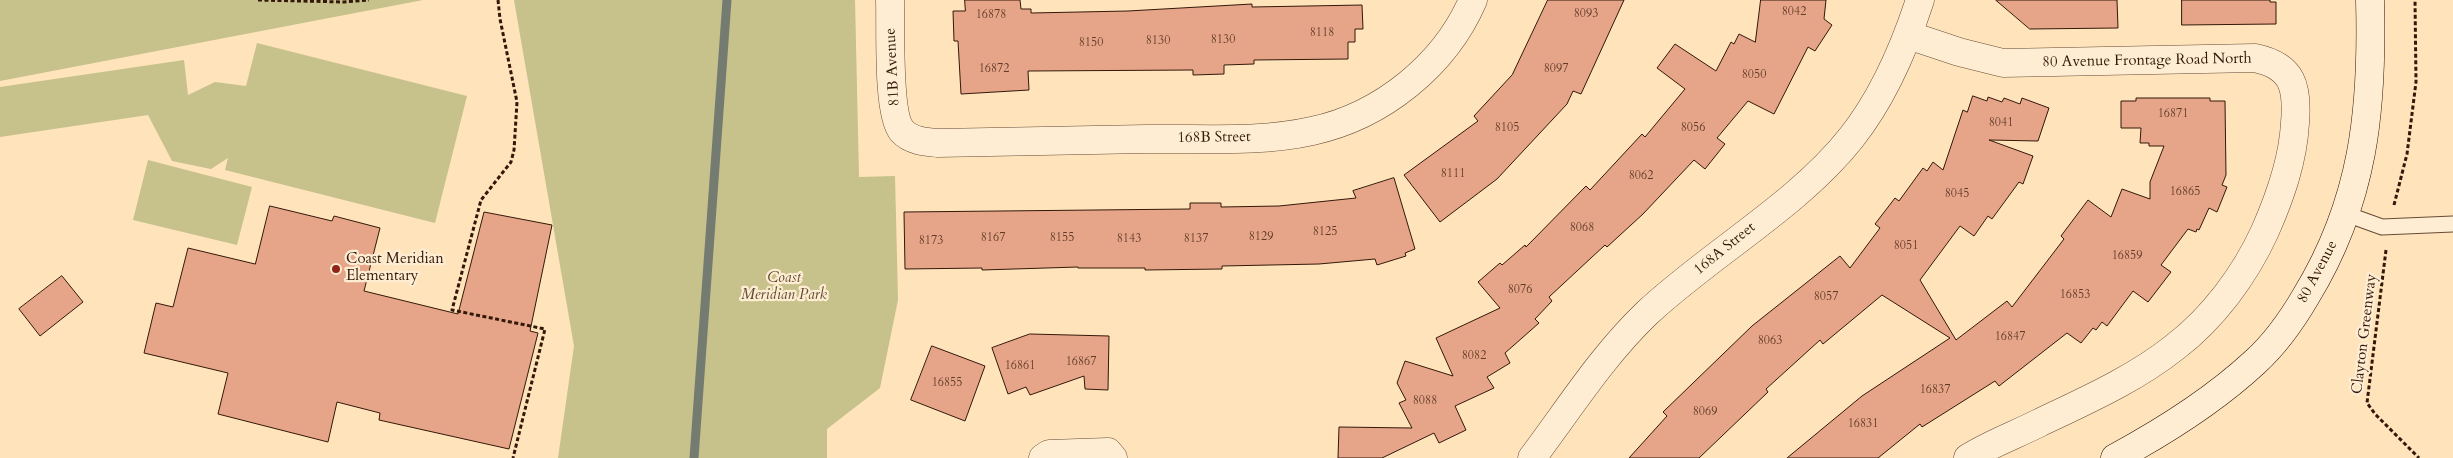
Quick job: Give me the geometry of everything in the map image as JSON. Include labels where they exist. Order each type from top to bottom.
[{"type":"street","name":"81B Avenue","points":[[890,0],[893,101],[899,126],[903,132]]},
{"type":"street","name":"168B Street","points":[[903,132],[920,141],[938,143],[1250,137],[1311,132],[1360,114],[1406,87],[1443,50],[1460,27],[1473,0]]},
{"type":"street","name":"168A Street","points":[[1532,458],[1605,356],[1626,333],[1686,279],[1798,191],[1844,146],[1881,91],[1908,35],[1920,0]]},
{"type":"street","name":"80 Avenue","points":[[2115,458],[2211,399],[2266,351],[2286,327],[2319,274],[2346,214],[2362,149],[2372,50],[2370,0]]},
{"type":"street","name":"80 Avenue Frontage Road North","points":[[1908,35],[1959,52],[2002,63],[2256,58],[2268,61],[2282,68],[2291,80],[2294,97],[2296,117],[2291,154],[2276,205],[2261,239],[2242,272],[2210,314],[2175,347],[2144,368],[1968,458]]},
{"type":"street","points":[[1043,458],[1049,454],[1108,452],[1113,458]]},
{"type":"lane","points":[[2346,214],[2382,226],[2453,224]]},
{"type":"path","points":[[258,0],[344,2],[368,0]]},
{"type":"path","points":[[498,0],[500,19],[517,102],[514,150],[511,162],[481,200],[452,310],[545,329],[513,458]]},
{"type":"path","points":[[2394,202],[2407,154],[2416,82],[2415,0]]},
{"type":"path","name":"Clayton Greenway","points":[[2386,253],[2367,403],[2375,414],[2418,458]]},
{"type":"green space","points":[[0,0],[423,0],[0,81]]},
{"type":"green space","name":"Coast Meridian Park","points":[[514,0],[855,0],[859,177],[895,176],[898,300],[880,388],[827,429],[827,458],[558,458],[574,346]]},
{"type":"green space","points":[[257,43],[467,96],[435,223],[225,170],[228,158],[211,169],[172,161],[148,115],[0,137],[0,87],[184,60],[188,95],[215,82],[246,86]]},
{"type":"green space","points":[[148,160],[252,187],[237,245],[133,220]]},
{"type":"building","points":[[965,0],[1020,0],[1021,9],[1031,9],[1031,13],[1128,11],[1252,4],[1252,7],[1362,5],[1363,29],[1355,29],[1355,42],[1348,42],[1348,59],[1254,60],[1254,64],[1224,65],[1224,74],[1193,75],[1193,70],[1028,71],[1029,90],[961,94],[958,41],[954,41],[953,11],[965,11]]},
{"type":"building","points":[[1548,0],[1624,0],[1581,94],[1573,91],[1567,104],[1497,179],[1440,222],[1404,175],[1478,121],[1474,116],[1512,75]]},
{"type":"building","points":[[1761,0],[1826,0],[1824,19],[1832,25],[1815,51],[1808,47],[1774,114],[1748,101],[1717,138],[1725,144],[1705,169],[1694,160],[1643,214],[1607,247],[1605,245],[1549,297],[1552,301],[1535,319],[1539,323],[1505,353],[1510,363],[1487,377],[1494,388],[1455,406],[1466,430],[1439,443],[1434,433],[1382,458],[1338,458],[1339,427],[1412,428],[1399,403],[1406,400],[1397,383],[1405,361],[1453,376],[1436,338],[1500,308],[1478,282],[1500,263],[1502,265],[1525,245],[1526,247],[1586,186],[1590,190],[1642,134],[1645,137],[1685,89],[1657,68],[1675,44],[1716,71],[1731,42],[1734,44],[1739,34],[1755,42]]},
{"type":"building","points":[[1996,0],[2117,0],[2118,28],[2030,29]]},
{"type":"building","points":[[2182,0],[2270,0],[2270,2],[2276,2],[2276,24],[2182,25]]},
{"type":"building","points":[[1973,96],[1987,101],[1988,97],[2002,102],[2004,98],[2020,104],[2022,98],[2049,108],[2038,141],[1989,140],[2033,156],[2023,184],[2019,182],[1992,219],[1988,216],[1974,236],[1960,226],[1920,280],[1956,340],[2007,301],[2012,307],[2064,239],[2061,236],[2088,200],[2111,217],[2122,189],[2150,199],[2150,182],[2164,146],[2149,146],[2149,143],[2140,143],[2141,128],[2121,128],[2121,101],[2136,101],[2136,98],[2210,98],[2210,101],[2225,101],[2226,175],[2222,185],[2227,187],[2217,212],[2209,208],[2199,230],[2197,229],[2196,232],[2188,229],[2161,265],[2171,272],[2148,302],[2133,291],[2107,326],[2102,322],[2096,330],[2093,328],[2081,343],[2067,333],[1999,386],[1995,381],[1922,427],[1920,424],[1878,458],[1787,458],[1862,396],[1950,338],[1882,295],[1823,344],[1820,340],[1766,389],[1768,392],[1699,458],[1629,458],[1667,416],[1663,412],[1752,326],[1840,256],[1850,268],[1880,228],[1875,224],[1895,198],[1899,201],[1923,168],[1927,171],[1933,162],[1943,170],[1963,110],[1967,112]]},
{"type":"building","points":[[1394,178],[1415,249],[1405,253],[1406,256],[1377,265],[1375,259],[1319,264],[1222,266],[1222,269],[1145,270],[1145,268],[1078,267],[982,270],[982,268],[905,269],[904,212],[1190,209],[1190,203],[1221,203],[1221,207],[1279,206],[1356,198],[1353,191]]},
{"type":"building","points":[[270,206],[332,221],[334,216],[380,228],[364,291],[458,314],[484,212],[552,225],[530,331],[538,333],[509,449],[379,420],[380,413],[337,402],[328,442],[218,414],[228,373],[144,353],[156,303],[173,307],[188,248],[255,264]]},
{"type":"building","points":[[62,276],[83,302],[40,336],[19,309]]},
{"type":"building","points":[[1030,334],[1109,336],[1108,390],[1085,389],[1084,376],[1030,395],[1026,387],[1008,394],[992,348]]},
{"type":"building","points":[[932,346],[985,366],[965,421],[911,400]]},
{"type":"waterway","points":[[694,458],[727,0]]},
{"type":"place","name":"Coast Meridian Elementary","points":[[336,269]]}]
